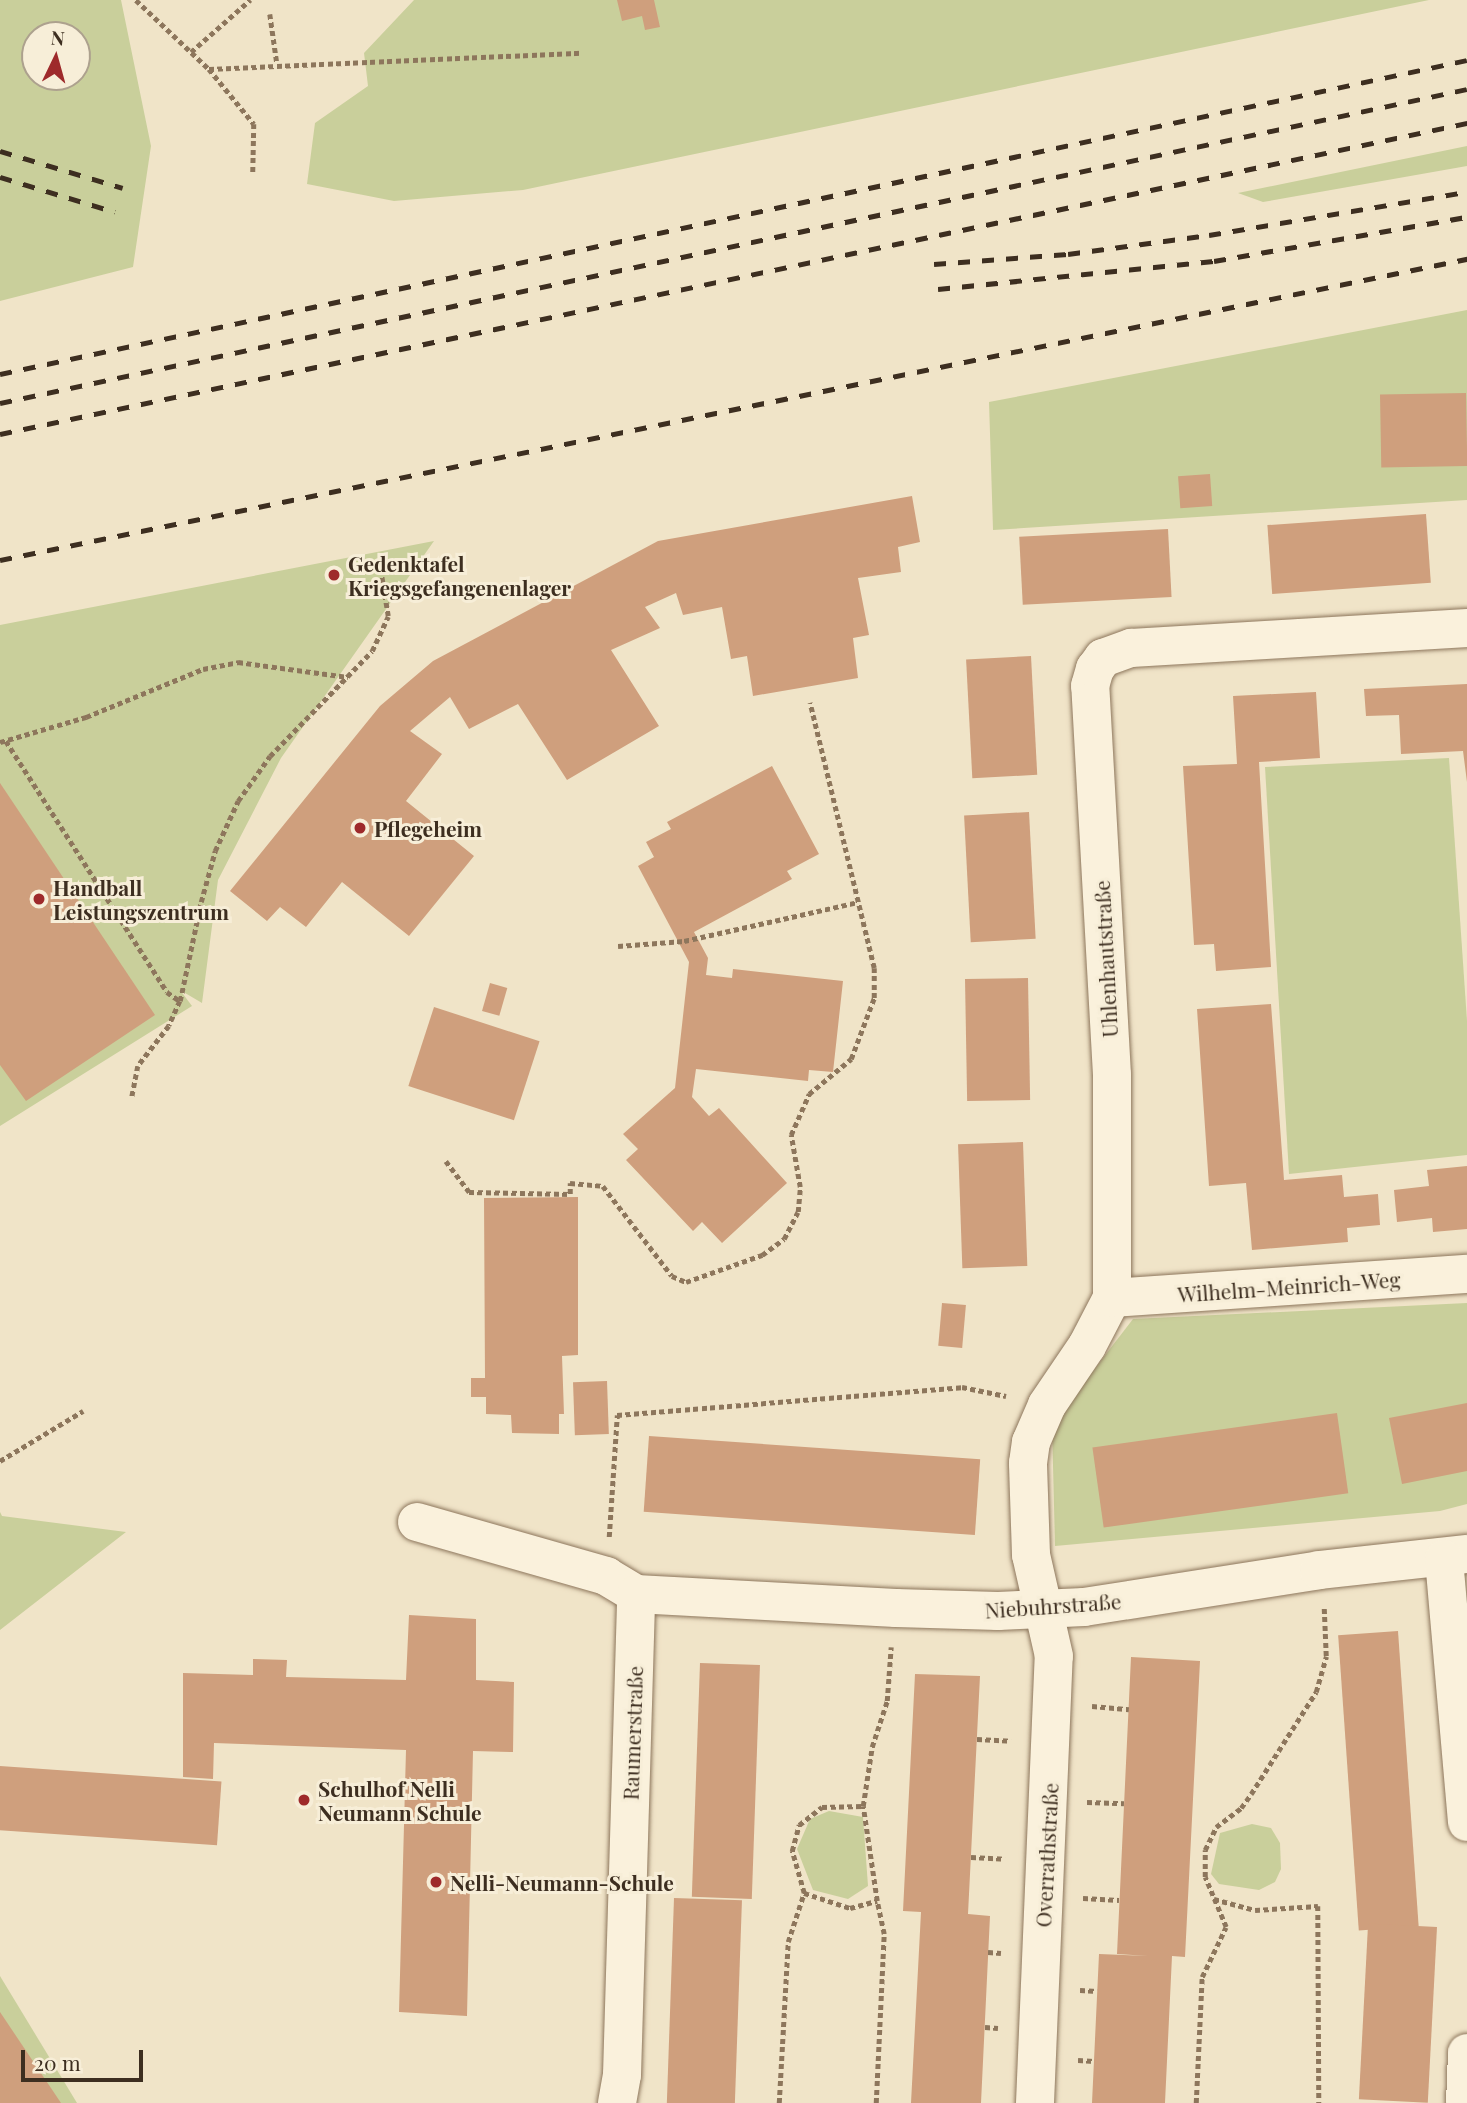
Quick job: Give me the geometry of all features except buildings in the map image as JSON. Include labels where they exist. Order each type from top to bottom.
[{"type":"street","name":"Uhlenhautstraße","points":[[1044,1608],[1031,1555],[1031,1441],[1047,1405],[1087,1346],[1112,1298],[1112,1075],[1090,686],[1095,668],[1103,658],[1130,648],[1467,628]]},
{"type":"street","name":"Wilhelm-Meinrich-Weg","points":[[1112,1298],[1467,1274]]},
{"type":"street","points":[[417,1522],[621,1585]]},
{"type":"street","name":"Niebuhrstraße","points":[[621,1585],[896,1608],[1083,1607],[1319,1570],[1456,1556]]},
{"type":"street","points":[[1456,1556],[1467,1822]]},
{"type":"street","name":"Raumerstraße","points":[[617,2103],[622,2075],[621,1585]]},
{"type":"street","name":"Overrathstraße","points":[[1035,2103],[1054,1656],[1044,1608]]},
{"type":"street","points":[[1465,2103],[1467,2053]]},
{"type":"path","points":[[136,0],[209,69],[254,124],[253,172]]},
{"type":"path","points":[[191,52],[250,0]]},
{"type":"path","points":[[270,14],[277,63]]},
{"type":"path","points":[[209,69],[277,63],[369,65],[582,53]]},
{"type":"path","points":[[132,1097],[138,1066],[169,1026],[180,1002],[201,902],[215,851],[238,801],[270,755],[372,651],[388,616],[381,573]]},
{"type":"path","points":[[180,1002],[167,992],[3,741],[86,718],[203,669],[238,662],[349,677]]},
{"type":"path","points":[[446,1161],[469,1192],[570,1194],[570,1183],[603,1186],[672,1276],[686,1282],[762,1255],[784,1239],[798,1212],[800,1187],[791,1135],[810,1094],[851,1059],[874,998],[874,968],[810,703]]},
{"type":"path","points":[[618,947],[684,941],[859,902]]},
{"type":"path","points":[[621,1585],[617,1415],[962,1387],[992,1392]]},
{"type":"path","points":[[0,1461],[83,1411]]},
{"type":"path","points":[[1196,2103],[1202,1977],[1226,1927],[1205,1877],[1205,1850],[1216,1827],[1241,1808],[1316,1692],[1326,1656],[1319,1570]]},
{"type":"path","points":[[876,2103],[884,1934],[863,1806],[872,1747],[887,1701],[896,1608]]},
{"type":"path","points":[[779,2103],[788,1942],[804,1893],[792,1851],[799,1825],[822,1807],[863,1806]]},
{"type":"path","points":[[1212,1892],[1215,1900],[1255,1910],[1318,1906],[1319,2103]]},
{"type":"path","points":[[804,1893],[850,1908],[877,1901]]},
{"type":"green space","points":[[0,0],[121,0],[151,146],[133,267],[0,301]]},
{"type":"green space","points":[[414,0],[1429,0],[523,190],[394,201],[307,184],[315,123],[368,86],[364,53]]},
{"type":"green space","points":[[1467,146],[1467,166],[1263,202],[1238,193]]},
{"type":"green space","points":[[1467,310],[1467,500],[993,530],[989,402]]},
{"type":"green space","points":[[434,541],[281,758],[218,880],[202,1003],[180,990],[192,1006],[0,1126],[0,625]]},
{"type":"green space","points":[[1449,758],[1467,1021],[1467,1155],[1289,1174],[1265,767]]},
{"type":"green space","points":[[1467,1303],[1467,1504],[1440,1511],[1055,1546],[1052,1424],[1133,1319]]},
{"type":"green space","points":[[0,1512],[2,1516],[126,1532],[0,1630]]},
{"type":"green space","points":[[829,1811],[863,1817],[868,1886],[848,1899],[813,1890],[797,1849],[810,1819]]},
{"type":"green space","points":[[1252,1824],[1271,1828],[1280,1843],[1281,1869],[1275,1882],[1259,1890],[1219,1884],[1211,1874],[1220,1833]]},
{"type":"green space","points":[[0,1976],[77,2103],[0,2103]]},
{"type":"railway","points":[[0,374],[1467,60]]},
{"type":"railway","points":[[0,403],[1467,89]]},
{"type":"railway","points":[[0,434],[1467,123]]},
{"type":"railway","points":[[0,151],[123,188]]},
{"type":"railway","points":[[0,177],[115,212]]},
{"type":"railway","points":[[934,264],[1068,254],[1209,235],[1467,192]]},
{"type":"railway","points":[[938,289],[1214,261],[1467,217]]},
{"type":"railway","points":[[0,560],[1467,259]]},
{"type":"place","name":"Gedenktafel Kriegsgefangenenlager","points":[[334,575]]},
{"type":"place","name":"Pflegeheim","points":[[360,828]]},
{"type":"place","name":"Handball Leistungszentrum","points":[[39,899]]},
{"type":"place","name":"Schulhof Nelli Neumann Schule","points":[[304,1800]]},
{"type":"place","name":"Nelli-Neumann-Schule","points":[[436,1882]]}]
